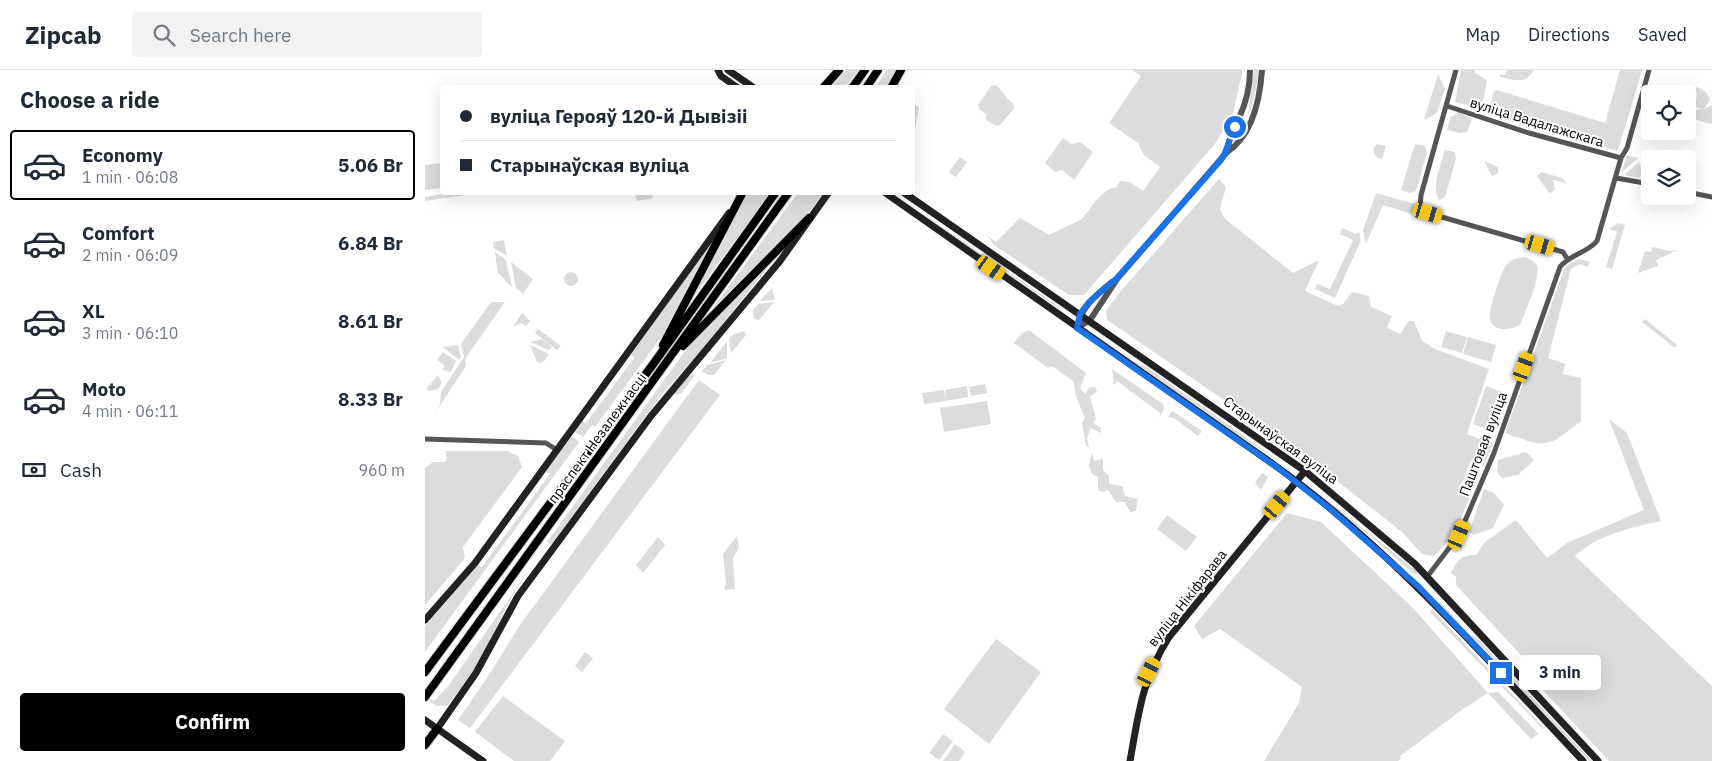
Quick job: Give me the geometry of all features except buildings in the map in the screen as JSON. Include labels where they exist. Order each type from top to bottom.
[{"type":"highway","points":[[826,85],[839,70]]},
{"type":"highway","points":[[855,85],[865,70]]},
{"type":"highway","points":[[868,85],[878,70]]},
{"type":"highway","points":[[893,85],[901,70]]},
{"type":"highway","points":[[655,363],[741,195]]},
{"type":"highway","name":"праспект Незалежнасці","points":[[425,672],[655,363],[774,195]]},
{"type":"highway","name":"праспект Незалежнасці","points":[[427,695],[787,195]]},
{"type":"highway","points":[[661,370],[809,218]]},
{"type":"highway","points":[[425,744],[437,729]]},
{"type":"main road","points":[[718,70],[721,76],[734,85]]},
{"type":"main road","points":[[729,70],[750,85]]},
{"type":"main road","points":[[425,620],[475,563],[741,195]]},
{"type":"main road","points":[[437,729],[476,673],[513,604],[594,493],[651,416],[780,261],[827,195]]},
{"type":"main road","name":"Старынаўская вуліца","points":[[888,195],[1296,483],[1335,513],[1418,586],[1583,761]]},
{"type":"main road","name":"Старынаўская вуліца","points":[[907,195],[1305,470],[1427,578],[1598,761]]},
{"type":"main road","name":"вуліца Нікіфарава","points":[[1130,761],[1144,687],[1157,656],[1169,636],[1305,470]]},
{"type":"main road","points":[[1418,586],[1427,578]]},
{"type":"main road","points":[[425,720],[483,761]]},
{"type":"street","points":[[1227,152],[1228,140],[1247,96],[1250,70]]},
{"type":"street","points":[[1077,328],[1090,320],[1117,278],[1227,152],[1237,145],[1254,114],[1262,70]]},
{"type":"street","points":[[1456,70],[1421,195],[1420,206],[1428,213],[1563,252],[1568,260]]},
{"type":"street","name":"Паштовая вуліца","points":[[1427,578],[1459,535],[1494,453],[1560,267],[1568,260],[1589,249],[1597,241],[1621,158],[1627,148],[1649,70]]},
{"type":"street","name":"вуліца Вадалажскага","points":[[1447,106],[1529,133],[1621,158]]},
{"type":"street","points":[[1616,178],[1641,182]]},
{"type":"street","points":[[1696,194],[1712,197]]},
{"type":"street","points":[[1077,328],[1080,314],[1094,297],[1117,278]]},
{"type":"street","points":[[425,439],[546,442],[557,450]]},
{"type":"shaded area","points":[[846,70],[859,70],[847,85],[832,85]]},
{"type":"shaded area","points":[[887,70],[897,70],[889,85],[877,85]]},
{"type":"shaded area","points":[[1132,70],[1242,70],[1242,74],[1232,117],[1214,145],[1084,295],[1069,295],[994,245],[987,235],[996,242],[1020,218],[1049,235],[1082,219],[1097,199],[1109,189],[1116,187],[1120,181],[1130,182],[1143,191],[1160,167],[1144,155],[1138,143],[1109,123],[1141,76]]},
{"type":"shaded area","points":[[1254,70],[1258,70],[1258,76],[1253,102],[1247,118],[1244,125],[1235,141],[1248,115]]},
{"type":"shaded area","points":[[1461,70],[1475,70],[1475,73],[1487,80],[1483,101],[1475,107],[1455,102]]},
{"type":"shaded area","points":[[1507,70],[1533,70],[1528,77],[1515,80],[1500,77],[1500,74],[1505,75]]},
{"type":"shaded area","points":[[1620,70],[1642,70],[1618,151],[1491,115],[1489,109],[1494,91],[1497,90],[1605,123]]},
{"type":"shaded area","points":[[1438,74],[1445,89],[1437,113],[1424,120]]},
{"type":"shaded area","points":[[996,85],[1013,103],[1014,108],[1001,124],[997,126],[986,120],[986,114],[979,109],[978,105],[991,86]]},
{"type":"shaded area","points":[[1696,88],[1706,92],[1710,99],[1704,109],[1696,106]]},
{"type":"shaded area","points":[[915,104],[919,108],[915,129]]},
{"type":"shaded area","points":[[1712,105],[1712,124],[1696,120],[1696,110]]},
{"type":"shaded area","points":[[1459,112],[1472,119],[1467,132],[1459,133],[1447,130],[1450,118]]},
{"type":"shaded area","points":[[1063,138],[1072,144],[1080,142],[1093,152],[1074,180],[1062,170],[1055,172],[1045,163]]},
{"type":"shaded area","points":[[1376,144],[1386,146],[1382,159],[1376,157],[1373,150]]},
{"type":"shaded area","points":[[1415,144],[1425,146],[1427,153],[1416,191],[1411,193],[1401,190]]},
{"type":"shaded area","points":[[1444,150],[1455,152],[1456,159],[1445,197],[1439,200],[1436,181]]},
{"type":"shaded area","points":[[1627,155],[1638,158],[1622,172],[1622,171]]},
{"type":"shaded area","points":[[960,157],[967,162],[956,177],[949,172]]},
{"type":"shaded area","points":[[1484,161],[1498,167],[1498,173],[1492,176]]},
{"type":"shaded area","points":[[1639,162],[1641,176],[1639,178],[1624,175]]},
{"type":"shaded area","points":[[440,163],[440,188],[425,190],[425,165]]},
{"type":"shaded area","points":[[1541,172],[1562,178],[1568,184],[1553,180],[1555,189],[1550,194],[1537,176]]},
{"type":"shaded area","points":[[1219,179],[1226,187],[1220,209],[1224,218],[1293,273],[1319,260],[1305,291],[1338,306],[1343,304],[1352,292],[1369,296],[1371,307],[1392,316],[1387,328],[1400,334],[1409,321],[1414,321],[1422,341],[1435,349],[1489,369],[1467,434],[1493,444],[1484,465],[1471,460],[1461,486],[1469,499],[1451,536],[1434,556],[1422,554],[1402,532],[1303,454],[1107,320],[1106,311],[1120,292]]},
{"type":"shaded area","points":[[1376,193],[1415,204],[1412,214],[1383,205],[1366,244],[1363,230]]},
{"type":"shaded area","points":[[440,194],[465,195],[425,201],[425,197]]},
{"type":"shaded area","points":[[636,195],[652,195],[653,198],[637,201]]},
{"type":"shaded area","points":[[745,195],[769,195],[679,317]]},
{"type":"shaded area","points":[[797,195],[822,195],[811,210],[706,317]]},
{"type":"shaded area","points":[[892,195],[895,195],[1060,309]]},
{"type":"shaded area","points":[[1618,223],[1625,225],[1612,269],[1606,267],[1617,232],[1609,229]]},
{"type":"shaded area","points":[[1342,228],[1356,234],[1359,232],[1361,240],[1335,298],[1315,289],[1317,284],[1330,289],[1353,240],[1340,234]]},
{"type":"shaded area","points":[[715,235],[662,336],[595,427],[592,425],[583,437],[575,432],[582,421],[586,423],[634,358],[631,355]]},
{"type":"shaded area","points":[[504,240],[507,256],[494,248],[493,242]]},
{"type":"shaded area","points":[[790,240],[700,352],[662,394],[551,545],[547,542],[688,347]]},
{"type":"shaded area","points":[[1652,247],[1670,251],[1678,250],[1656,260],[1658,266],[1638,273],[1645,251],[1651,252]]},
{"type":"shaded area","points":[[495,252],[506,260],[512,287],[498,273]]},
{"type":"shaded area","points":[[1525,257],[1534,261],[1538,271],[1531,296],[1520,325],[1509,329],[1499,328],[1492,323],[1490,312],[1499,282],[1505,267],[1511,261]]},
{"type":"shaded area","points":[[1579,259],[1590,262],[1588,267],[1580,264],[1571,269],[1548,358],[1565,364],[1563,374],[1581,378],[1581,421],[1560,437],[1545,443],[1530,441],[1505,433],[1564,270],[1568,264]]},
{"type":"shaded area","points":[[511,262],[533,279],[523,294],[516,288]]},
{"type":"shaded area","points":[[571,272],[576,274],[578,279],[576,284],[571,286],[566,284],[564,279],[566,274]]},
{"type":"shaded area","points":[[772,288],[775,300],[760,301]]},
{"type":"shaded area","points":[[491,302],[505,302],[465,359],[466,366],[433,416],[440,404],[441,392],[464,357],[461,344]]},
{"type":"shaded area","points":[[774,302],[759,320],[754,319],[753,310],[758,304]]},
{"type":"shaded area","points":[[522,313],[530,321],[526,326],[521,323],[513,327]]},
{"type":"shaded area","points":[[1645,319],[1677,345],[1675,348],[1642,322]]},
{"type":"shaded area","points":[[538,329],[561,346],[557,350],[535,333]]},
{"type":"shaded area","points":[[1029,330],[1086,373],[1080,388],[1085,394],[1089,388],[1095,387],[1097,392],[1090,396],[1096,419],[1093,423],[1101,428],[1101,433],[1091,428],[1087,439],[1089,447],[1086,446],[1082,423],[1085,418],[1077,399],[1073,381],[1052,366],[1048,368],[1014,343],[1021,334]]},
{"type":"shaded area","points":[[744,331],[746,335],[731,353],[729,339],[732,335]]},
{"type":"shaded area","points":[[1446,331],[1467,337],[1462,353],[1441,347]]},
{"type":"shaded area","points":[[1468,337],[1496,345],[1491,362],[1463,354]]},
{"type":"shaded area","points":[[542,339],[552,347],[549,350],[530,342]]},
{"type":"shaded area","points":[[1102,339],[1134,361],[1148,368],[1279,461],[1233,432]]},
{"type":"shaded area","points":[[727,341],[727,358],[710,363]]},
{"type":"shaded area","points":[[458,345],[461,357],[459,360],[443,347]]},
{"type":"shaded area","points":[[530,345],[549,354],[542,363],[537,362]]},
{"type":"shaded area","points":[[443,352],[456,361],[451,372],[442,370],[445,366],[437,360]]},
{"type":"shaded area","points":[[726,360],[714,375],[708,375],[702,371],[707,365]]},
{"type":"shaded area","points":[[1112,369],[1163,404],[1164,409],[1159,418],[1160,413],[1117,381],[1114,385]]},
{"type":"shaded area","points":[[438,375],[442,383],[438,389],[429,391],[426,389]]},
{"type":"shaded area","points":[[695,375],[682,393],[674,394],[689,376]]},
{"type":"shaded area","points":[[699,380],[720,395],[470,728],[458,720],[520,625]]},
{"type":"shaded area","points":[[985,384],[987,393],[971,396],[969,387]]},
{"type":"shaded area","points":[[967,386],[968,397],[946,401],[945,390]]},
{"type":"shaded area","points":[[1486,386],[1505,393],[1492,431],[1473,424]]},
{"type":"shaded area","points":[[944,390],[946,401],[924,404],[922,393]]},
{"type":"shaded area","points":[[987,401],[991,424],[944,432],[940,408]]},
{"type":"shaded area","points":[[1172,411],[1202,431],[1198,436],[1174,418],[1168,417]]},
{"type":"shaded area","points":[[1609,419],[1627,433],[1661,521],[1604,537],[1575,556],[1712,686],[1712,761],[1609,761],[1544,691],[1541,687],[1545,681],[1456,585],[1456,577],[1451,573],[1460,559],[1476,555],[1485,542],[1516,520],[1547,558],[1567,543],[1644,510]]},
{"type":"shaded area","points":[[572,436],[579,442],[425,652],[425,626],[478,565],[482,567],[550,474],[546,471]]},
{"type":"shaded area","points":[[446,451],[507,451],[518,456],[522,467],[463,547],[465,558],[425,605],[425,468],[433,462],[446,462]]},
{"type":"shaded area","points":[[1092,452],[1094,461],[1103,459],[1103,470],[1109,476],[1109,484],[1122,486],[1125,496],[1138,499],[1136,511],[1130,512],[1125,502],[1116,502],[1108,490],[1104,492],[1098,490],[1098,477],[1092,474],[1089,466]]},
{"type":"shaded area","points":[[1526,452],[1534,460],[1518,475],[1502,478],[1497,472],[1498,460]]},
{"type":"shaded area","points":[[1262,473],[1268,477],[1261,490],[1255,483]]},
{"type":"shaded area","points":[[1484,489],[1494,493],[1504,505],[1493,528],[1474,535],[1469,532]]},
{"type":"shaded area","points":[[1317,492],[1418,572],[1415,575],[1368,534],[1340,514]]},
{"type":"shaded area","points":[[1287,513],[1321,522],[1413,608],[1488,693],[1463,709],[1400,756],[1401,759],[1398,761],[1264,761],[1299,703],[1302,687],[1220,629],[1202,639],[1194,626]]},
{"type":"shaded area","points":[[1167,515],[1197,537],[1186,551],[1157,529]]},
{"type":"shaded area","points":[[737,536],[739,547],[733,558],[735,589],[724,590],[726,583],[723,554]]},
{"type":"shaded area","points":[[658,537],[665,545],[643,573],[636,565]]},
{"type":"shaded area","points":[[536,560],[509,601],[476,669],[447,706],[437,706],[425,699],[425,695],[434,701],[449,685]]},
{"type":"shaded area","points":[[1440,602],[1471,635],[1478,639],[1592,761],[1589,761],[1438,604]]},
{"type":"shaded area","points":[[1432,609],[1543,727],[1543,729],[1430,612]]},
{"type":"shaded area","points":[[996,639],[1041,672],[989,744],[944,709]]},
{"type":"shaded area","points":[[585,652],[593,658],[582,672],[575,666]]},
{"type":"shaded area","points":[[1498,692],[1539,734],[1531,739],[1488,693]]},
{"type":"shaded area","points":[[503,696],[565,741],[550,761],[514,761],[475,732]]},
{"type":"shaded area","points":[[943,734],[953,741],[939,760],[929,753]]},
{"type":"shaded area","points":[[955,744],[965,752],[959,761],[943,761]]},
{"type":"route","points":[[1235,127],[1228,140],[1227,152],[1221,160],[1117,278],[1089,302],[1080,314],[1077,328],[1278,468],[1329,508],[1418,586],[1501,673]]}]
